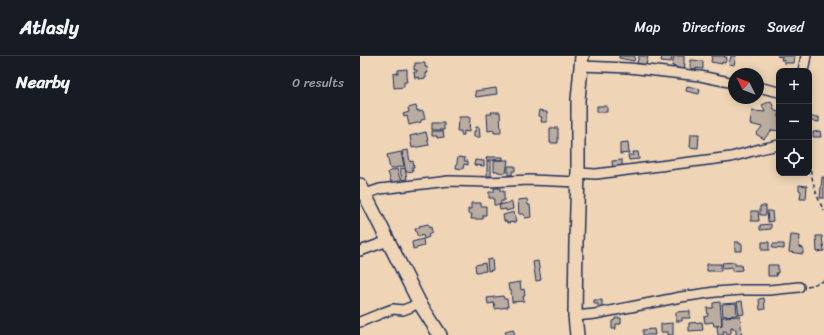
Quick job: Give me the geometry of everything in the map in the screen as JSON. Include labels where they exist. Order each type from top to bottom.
[{"type":"main road","points":[[577,335],[575,316],[578,100],[581,61]]},
{"type":"main road","points":[[362,189],[419,302],[440,335]]},
{"type":"street","points":[[804,68],[806,56]]},
{"type":"street","points":[[581,61],[700,76],[728,82]]},
{"type":"street","points":[[764,88],[776,91]]},
{"type":"street","points":[[362,189],[380,190],[449,181],[488,182],[578,177],[731,157],[776,146]]},
{"type":"street","points":[[360,250],[388,241]]},
{"type":"street","points":[[575,316],[595,314],[715,292],[769,290],[799,287]]},
{"type":"street","points":[[360,322],[382,312],[393,309],[403,310],[419,302]]},
{"type":"path","points":[[812,176],[824,211]]},
{"type":"path","points":[[799,287],[812,285],[824,280]]},
{"type":"building","points":[[619,56],[635,56],[634,61],[619,58]]},
{"type":"building","points":[[639,56],[648,56],[646,65],[637,63]]},
{"type":"building","points":[[662,56],[672,56],[671,62],[661,61]]},
{"type":"building","points":[[674,56],[684,56],[684,71],[672,66]]},
{"type":"building","points":[[712,56],[727,57],[725,63],[722,62],[722,64],[711,62]]},
{"type":"building","points":[[731,56],[736,56],[734,65],[729,64]]},
{"type":"building","points":[[777,56],[795,56],[794,63],[784,63],[784,60],[781,60],[782,57]]},
{"type":"building","points":[[691,60],[703,61],[703,69],[696,68],[696,71],[691,70]]},
{"type":"building","points":[[415,63],[425,63],[428,73],[426,73],[426,78],[415,78],[414,72],[417,72],[417,70],[414,70]]},
{"type":"building","points":[[407,69],[407,82],[404,82],[404,87],[394,88],[393,74],[398,73],[398,70]]},
{"type":"building","points":[[687,86],[700,89],[699,94],[686,91]]},
{"type":"building","points":[[496,88],[497,94],[476,97],[475,91]]},
{"type":"building","points":[[771,101],[776,111],[776,131],[772,130],[764,139],[756,134],[762,127],[750,124],[752,111],[765,112],[762,105]]},
{"type":"building","points":[[416,106],[417,111],[423,111],[425,119],[421,120],[421,122],[409,125],[407,116],[404,117],[403,114],[409,112],[408,108]]},
{"type":"building","points":[[597,106],[607,106],[607,112],[597,112]]},
{"type":"building","points":[[539,110],[547,112],[547,122],[541,122],[542,117],[538,116]]},
{"type":"building","points":[[491,112],[500,112],[501,133],[494,133],[494,130],[488,131],[487,114],[492,114]]},
{"type":"building","points":[[459,117],[470,117],[469,132],[464,131],[464,135],[461,135],[461,131],[457,131]]},
{"type":"building","points":[[812,117],[819,117],[819,122],[812,121]]},
{"type":"building","points":[[432,123],[444,123],[444,130],[432,130]]},
{"type":"building","points":[[476,127],[479,127],[480,137],[474,137]]},
{"type":"building","points":[[550,128],[558,128],[558,143],[550,143]]},
{"type":"building","points":[[432,131],[443,131],[444,137],[437,138],[437,136],[432,136]]},
{"type":"building","points":[[820,131],[821,137],[813,137],[813,132]]},
{"type":"building","points":[[426,132],[429,145],[412,148],[410,136]]},
{"type":"building","points":[[691,134],[699,134],[698,148],[690,147]]},
{"type":"building","points":[[628,142],[629,153],[620,154],[620,143]]},
{"type":"building","points":[[408,150],[410,162],[413,161],[414,167],[412,167],[413,171],[406,172],[402,151]]},
{"type":"building","points":[[401,152],[404,166],[390,169],[387,155]]},
{"type":"building","points":[[633,152],[638,152],[639,159],[629,160],[628,155],[634,155]]},
{"type":"building","points":[[458,157],[465,158],[464,161],[468,161],[468,165],[464,164],[463,169],[456,168]]},
{"type":"building","points":[[487,157],[503,157],[503,160],[486,160]]},
{"type":"building","points":[[475,160],[484,161],[484,166],[474,165]]},
{"type":"building","points":[[494,160],[508,160],[506,173],[494,171]]},
{"type":"building","points":[[622,160],[622,169],[613,170],[612,161]]},
{"type":"building","points":[[487,161],[491,161],[491,176],[487,176]]},
{"type":"building","points":[[508,166],[515,166],[515,171],[512,171],[512,175],[508,175]]},
{"type":"building","points":[[405,168],[407,179],[402,180],[400,169]]},
{"type":"building","points":[[397,169],[401,182],[392,185],[388,172]]},
{"type":"building","points":[[822,177],[824,177],[824,198],[820,198]]},
{"type":"building","points":[[799,185],[807,186],[806,199],[800,199],[801,191],[799,190]]},
{"type":"building","points":[[494,188],[500,188],[500,191],[504,191],[504,201],[501,201],[501,205],[494,205],[494,198],[489,198],[489,192],[494,192]]},
{"type":"building","points":[[527,199],[528,205],[530,205],[531,217],[525,218],[524,214],[519,214],[518,200]]},
{"type":"building","points":[[512,202],[513,209],[506,211],[506,209],[500,210],[499,205]]},
{"type":"building","points":[[471,203],[481,203],[481,206],[486,206],[486,215],[483,215],[483,219],[471,219],[472,214],[468,214],[468,209],[471,209]]},
{"type":"building","points":[[760,206],[766,206],[766,215],[760,215]]},
{"type":"building","points":[[751,211],[758,211],[759,221],[751,221]]},
{"type":"building","points":[[767,211],[772,211],[773,221],[768,222]]},
{"type":"building","points":[[514,212],[516,222],[507,223],[504,221],[503,215]]},
{"type":"building","points":[[428,224],[429,228],[431,227],[432,233],[428,235],[429,237],[424,239],[423,235],[418,237],[415,229],[419,228],[419,226]]},
{"type":"building","points":[[771,224],[771,229],[760,230],[760,225]]},
{"type":"building","points":[[791,235],[800,236],[799,247],[803,248],[803,254],[789,252]]},
{"type":"building","points":[[816,236],[822,236],[824,251],[817,252]]},
{"type":"building","points":[[423,239],[424,246],[413,249],[412,242]]},
{"type":"building","points":[[735,242],[742,244],[742,251],[735,251]]},
{"type":"building","points":[[762,242],[769,242],[769,250],[762,250]]},
{"type":"building","points":[[773,244],[784,244],[784,249],[772,248]]},
{"type":"building","points":[[492,259],[493,270],[488,271],[487,260]]},
{"type":"building","points":[[538,261],[541,280],[536,281],[533,262]]},
{"type":"building","points":[[735,262],[735,265],[741,265],[742,270],[732,271],[732,267],[723,268],[722,263]]},
{"type":"building","points":[[485,263],[486,271],[476,272],[475,265]]},
{"type":"building","points":[[707,264],[721,264],[721,271],[707,271]]},
{"type":"building","points":[[768,265],[778,265],[778,273],[776,273],[777,276],[768,276]]},
{"type":"building","points":[[520,282],[521,290],[524,289],[524,301],[512,302],[511,290],[509,290],[508,284]]},
{"type":"building","points":[[503,296],[504,299],[507,299],[508,307],[495,309],[494,303],[488,304],[487,298]]},
{"type":"building","points":[[764,298],[765,309],[760,310],[759,299]]},
{"type":"building","points":[[594,300],[602,300],[602,308],[598,308],[598,304],[594,304]]},
{"type":"building","points":[[742,301],[744,314],[739,315],[737,302]]},
{"type":"building","points":[[720,302],[722,325],[714,326],[713,322],[705,323],[704,317],[708,316],[707,308],[713,308],[713,303]]},
{"type":"building","points":[[736,303],[737,315],[723,316],[722,304]]},
{"type":"building","points":[[690,311],[690,318],[682,318],[682,321],[676,321],[676,312]]},
{"type":"building","points":[[740,316],[742,335],[736,335],[736,329],[731,327],[731,333],[727,334],[726,331],[723,331],[724,335],[718,335],[717,326],[722,325],[722,317]]},
{"type":"building","points":[[615,318],[621,318],[621,324],[616,324],[616,329],[612,329],[612,321],[615,320]]},
{"type":"building","points":[[702,322],[703,330],[689,331],[689,323]]},
{"type":"building","points":[[673,323],[673,335],[668,335],[668,332],[661,332],[661,324]]},
{"type":"building","points":[[513,329],[515,335],[506,335],[505,331]]},
{"type":"building","points":[[654,329],[655,335],[643,335],[643,330]]}]
